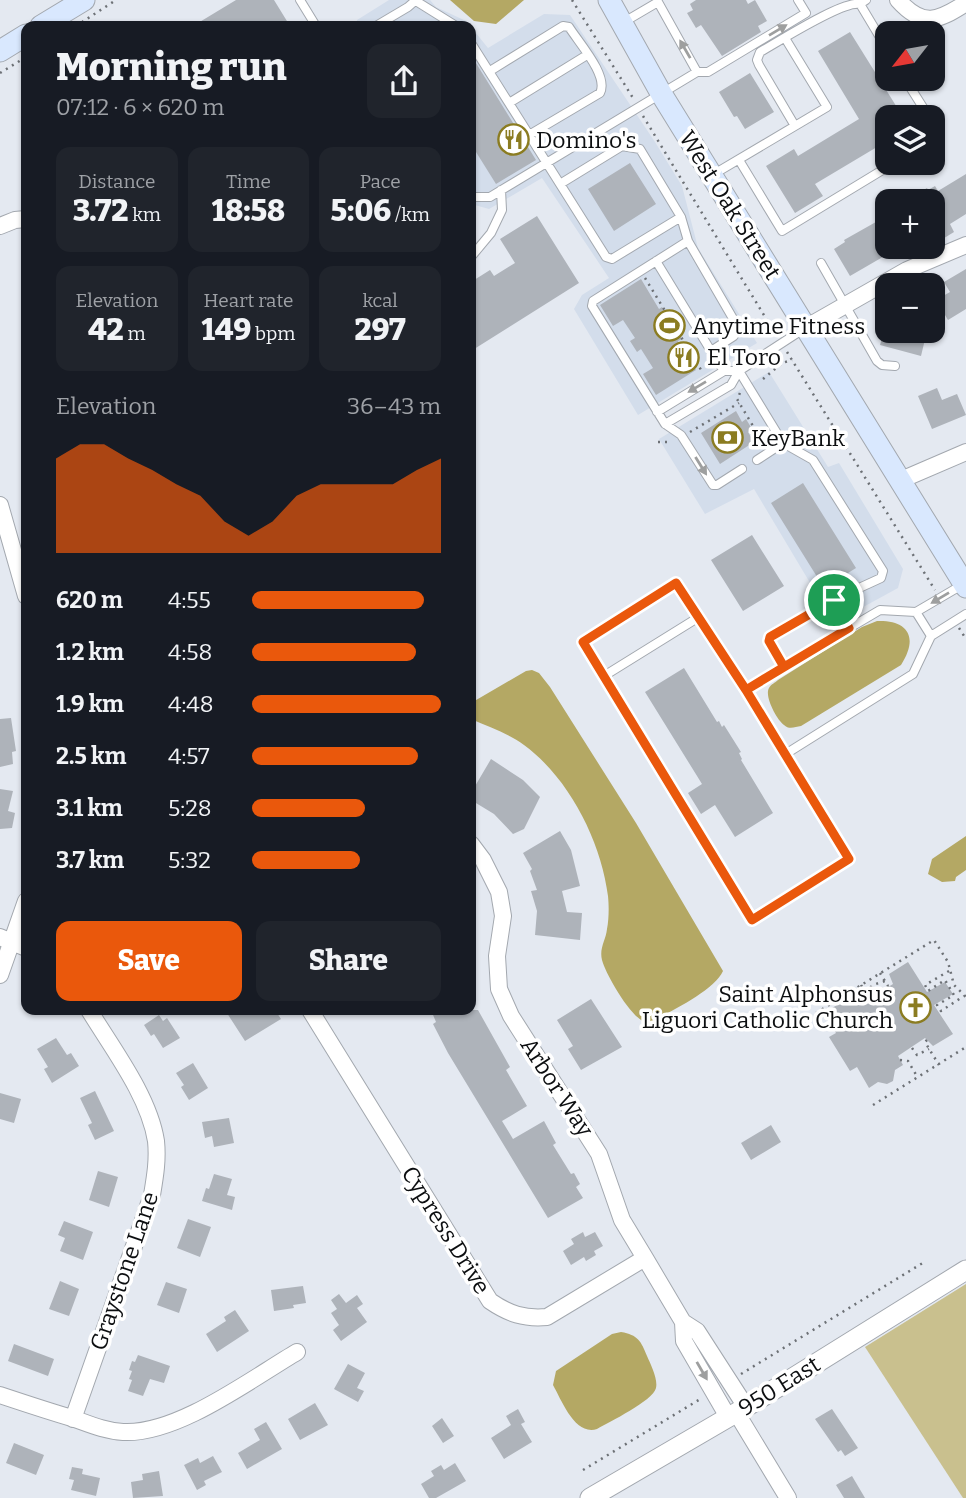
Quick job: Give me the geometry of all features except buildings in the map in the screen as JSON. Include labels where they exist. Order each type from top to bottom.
[{"type":"main road","points":[[49,21],[85,0]]},
{"type":"main road","name":"West Oak Street","points":[[609,0],[662,95],[965,585]]},
{"type":"main road","points":[[0,51],[21,38]]},
{"type":"street","points":[[898,0],[911,15],[933,20],[944,18],[966,3]]},
{"type":"street","points":[[0,226],[21,219]]},
{"type":"street","points":[[807,327],[907,270],[966,245]]},
{"type":"street","points":[[901,480],[966,452]]},
{"type":"street","points":[[0,505],[21,578]]},
{"type":"street","name":"Arbor Way","points":[[476,851],[499,892],[503,916],[497,956],[499,989],[511,1016],[599,1154],[622,1220],[683,1322],[684,1341],[737,1412],[788,1498]]},
{"type":"street","points":[[0,975],[21,917]]},
{"type":"street","name":"Graystone Lane","points":[[73,1419],[152,1195],[157,1168],[156,1142],[150,1118],[138,1092],[92,1015]]},
{"type":"street","name":"Cypress Drive","points":[[313,1015],[490,1301],[509,1314],[531,1319],[547,1317],[645,1258]]},
{"type":"street","name":"950 East","points":[[590,1498],[737,1412],[966,1270]]},
{"type":"street","points":[[0,1395],[104,1429],[125,1432],[168,1424],[190,1415],[297,1352]]},
{"type":"lane","points":[[300,0],[313,21]]},
{"type":"lane","points":[[384,21],[416,0],[448,21]]},
{"type":"lane","points":[[476,198],[490,197],[697,72],[708,72],[806,13],[798,0]]},
{"type":"lane","points":[[622,22],[658,1],[697,72]]},
{"type":"lane","points":[[795,126],[757,60],[760,52],[845,5],[863,2],[875,26]]},
{"type":"lane","points":[[490,71],[563,26],[569,27],[601,76],[604,87],[600,93],[530,135]]},
{"type":"lane","points":[[711,175],[827,107],[785,38]]},
{"type":"lane","points":[[476,50],[606,257],[612,259],[681,217]]},
{"type":"lane","points":[[509,103],[587,55]]},
{"type":"lane","points":[[560,184],[622,146],[640,149],[681,217],[688,241],[736,322],[734,336],[711,351]]},
{"type":"lane","points":[[739,160],[782,231],[875,175]]},
{"type":"lane","points":[[476,251],[491,233],[502,210],[501,190]]},
{"type":"lane","points":[[688,241],[593,301],[592,306],[665,424],[681,435],[713,485],[743,469]]},
{"type":"lane","points":[[656,261],[724,371]]},
{"type":"lane","points":[[821,263],[877,360],[882,365],[895,366]]},
{"type":"lane","points":[[665,424],[731,385],[739,371],[807,327]]},
{"type":"lane","points":[[657,412],[724,371],[739,371]]},
{"type":"lane","points":[[739,371],[783,443],[813,460],[883,571],[881,578],[834,600],[770,637],[769,641],[784,667]]},
{"type":"lane","points":[[757,460],[783,443]]},
{"type":"lane","points":[[676,583],[746,690],[849,859],[752,920],[604,676],[583,642],[676,583]]},
{"type":"lane","points":[[746,690],[880,610],[916,612],[965,585]]},
{"type":"lane","points":[[834,600],[849,628]]},
{"type":"lane","points":[[916,612],[931,636]]},
{"type":"lane","points":[[784,755],[913,674],[931,636],[966,614]]},
{"type":"lane","points":[[604,676],[699,617]]},
{"type":"path","points":[[84,21],[116,0]]},
{"type":"path","points":[[572,0],[940,598]]},
{"type":"path","points":[[0,73],[21,60]]},
{"type":"path","points":[[645,278],[703,373]]},
{"type":"path","points":[[763,379],[782,363],[792,360]]},
{"type":"path","points":[[743,391],[736,397],[738,403],[759,436]]},
{"type":"path","points":[[689,433],[738,403]]},
{"type":"path","points":[[657,442],[677,440]]},
{"type":"path","points":[[955,621],[966,639]]},
{"type":"path","points":[[816,1013],[934,940],[948,962],[956,1001]]},
{"type":"path","points":[[949,971],[925,985],[928,991],[945,981],[965,997],[941,1011],[937,1005],[953,996]]},
{"type":"path","points":[[880,973],[888,986],[892,983]]},
{"type":"path","points":[[940,976],[943,982]]},
{"type":"path","points":[[865,992],[884,981]]},
{"type":"path","points":[[861,985],[865,992],[864,1000]]},
{"type":"path","points":[[927,1040],[925,1042],[939,1065]]},
{"type":"path","points":[[912,1048],[917,1055],[929,1049]]},
{"type":"path","points":[[873,1105],[966,1048]]},
{"type":"path","points":[[900,1060],[908,1061],[918,1078]]},
{"type":"path","points":[[738,1376],[926,1261]]},
{"type":"path","points":[[583,1470],[702,1398]]},
{"type":"shaded area","points":[[389,0],[430,0],[436,7],[466,21],[357,21]]},
{"type":"shaded area","points":[[450,0],[524,0],[496,24],[474,21]]},
{"type":"shaded area","points":[[544,14],[570,15],[682,186],[698,248],[757,343],[638,415],[574,309],[582,295],[609,278],[542,178],[489,209],[476,205],[476,33],[488,48]]},
{"type":"shaded area","points":[[769,372],[828,467],[839,463],[903,569],[898,588],[834,623],[754,489],[705,514],[659,439]]},
{"type":"shaded area","points":[[877,621],[888,621],[903,627],[907,632],[909,646],[901,665],[801,726],[786,727],[770,702],[768,692],[771,685],[862,627]]},
{"type":"shaded area","points":[[526,671],[539,673],[550,687],[636,823],[723,971],[701,994],[648,1023],[642,1021],[628,1007],[602,960],[601,952],[608,921],[608,896],[598,854],[580,812],[555,775],[524,745],[476,721],[476,700]]},
{"type":"shaded area","points":[[966,836],[966,870],[956,877],[955,881],[942,882],[928,874],[932,859]]},
{"type":"shaded area","points":[[966,1284],[966,1498],[963,1498],[865,1347]]},
{"type":"shaded area","points":[[621,1332],[635,1337],[641,1343],[654,1372],[656,1388],[639,1405],[597,1429],[589,1430],[576,1422],[565,1408],[553,1385],[556,1371],[612,1334]]},
{"type":"place","name":"Domino's","points":[[513,140]]},
{"type":"place","name":"Anytime Fitness","points":[[669,326]]},
{"type":"place","name":"El Toro","points":[[684,357]]},
{"type":"place","name":"KeyBank","points":[[728,438]]},
{"type":"place","name":"Saint Alphonsus Liguori Catholic Church","points":[[916,1007]]},
{"type":"route","points":[[834,600],[770,637],[769,641],[784,667],[746,690],[676,583],[583,642],[752,920],[849,859],[746,690],[849,628],[834,600]]}]
